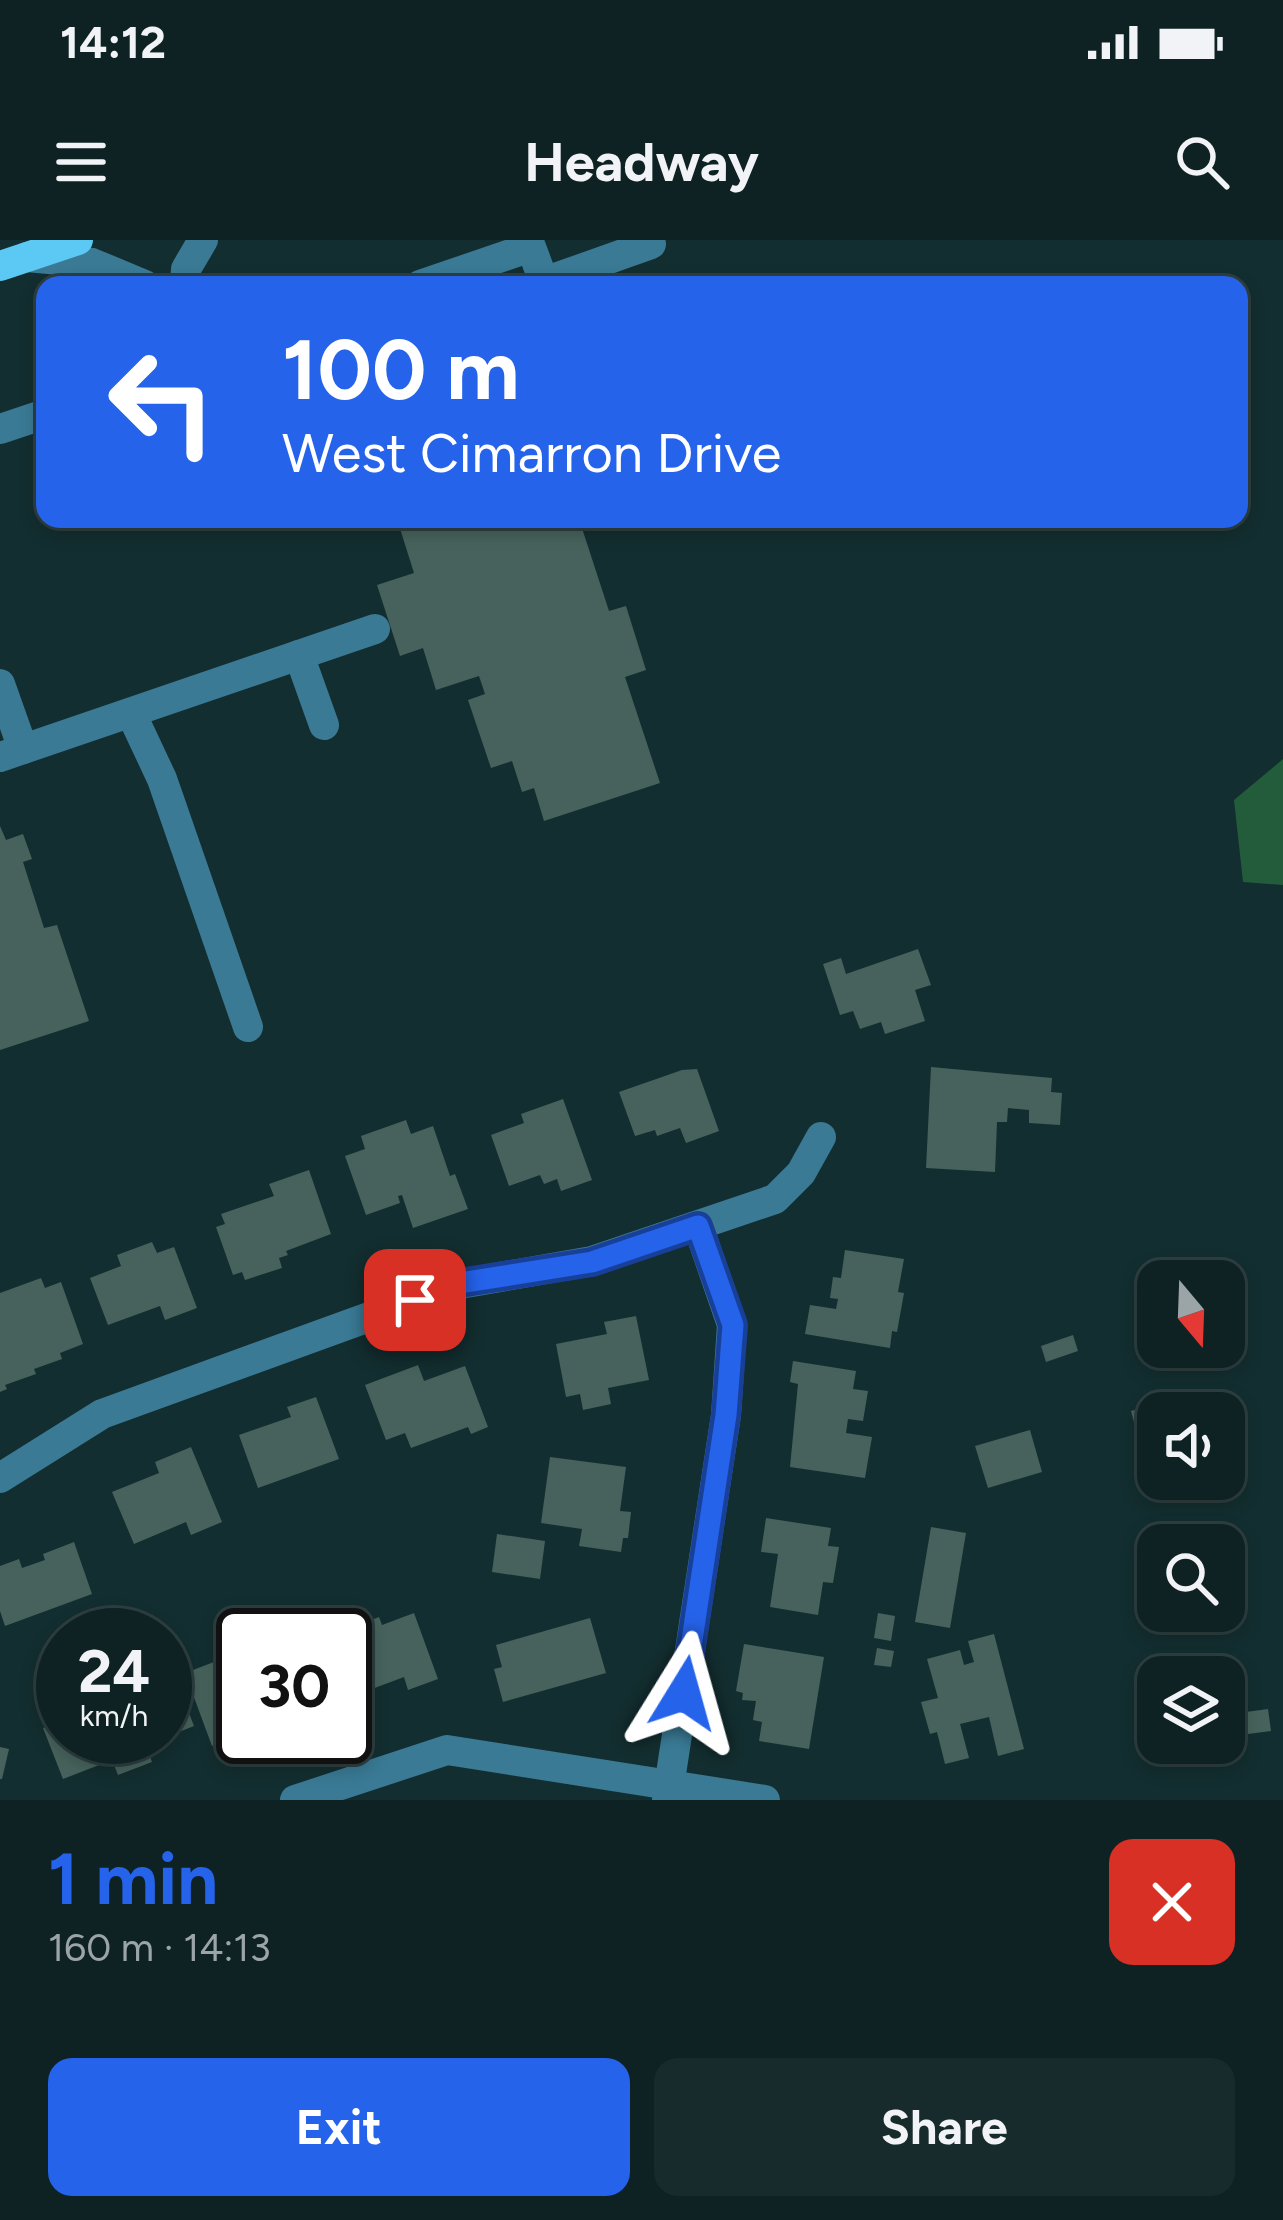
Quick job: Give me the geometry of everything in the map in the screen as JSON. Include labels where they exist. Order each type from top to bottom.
[{"type":"main road","points":[[14,261],[78,240]]},
{"type":"street","points":[[186,276],[203,240]]},
{"type":"street","points":[[561,276],[651,244],[649,240]]},
{"type":"street","points":[[446,276],[531,247],[542,276]]},
{"type":"street","points":[[14,261],[92,263],[123,276]]},
{"type":"street","points":[[0,429],[36,417]]},
{"type":"street","points":[[0,684],[11,753],[374,629]]},
{"type":"street","points":[[299,655],[324,725]]},
{"type":"street","points":[[131,712],[162,779],[248,1028]]},
{"type":"street","points":[[0,1478],[102,1414],[437,1292],[527,1270],[592,1262],[775,1199],[801,1173],[821,1137]]},
{"type":"street","points":[[668,1792],[726,1415],[733,1325],[698,1226]]},
{"type":"street","points":[[295,1800],[448,1750],[668,1792],[765,1800]]},
{"type":"green space","points":[[1283,759],[1283,885],[1243,882],[1234,800]]},
{"type":"building","points":[[400,528],[582,528],[609,611],[626,606],[646,670],[625,677],[660,783],[544,821],[534,788],[522,792],[512,761],[491,768],[468,700],[485,694],[479,676],[436,690],[423,648],[400,656],[377,585],[414,573]]},
{"type":"building","points":[[0,826],[6,840],[23,834],[32,859],[23,862],[44,928],[57,925],[89,1021],[0,1050]]},
{"type":"building","points":[[918,949],[931,985],[915,990],[925,1021],[885,1034],[881,1022],[860,1029],[853,1011],[840,1015],[823,964],[841,958],[846,974]]},
{"type":"building","points":[[931,1067],[1052,1078],[1051,1092],[1062,1093],[1060,1125],[1029,1123],[1029,1110],[1008,1108],[1007,1122],[997,1122],[995,1172],[926,1168]]},
{"type":"building","points":[[697,1069],[719,1131],[686,1143],[680,1128],[657,1136],[655,1130],[635,1136],[619,1092]]},
{"type":"building","points":[[563,1099],[592,1180],[561,1191],[557,1179],[544,1184],[540,1175],[509,1186],[491,1135],[524,1123],[521,1114]]},
{"type":"building","points":[[406,1120],[411,1134],[433,1126],[450,1176],[455,1174],[468,1209],[413,1228],[402,1195],[398,1196],[400,1203],[366,1215],[345,1156],[365,1149],[361,1136]]},
{"type":"building","points":[[309,1170],[331,1234],[286,1251],[288,1255],[279,1258],[282,1268],[245,1280],[242,1272],[233,1275],[216,1227],[225,1224],[221,1214],[274,1196],[269,1184]]},
{"type":"building","points":[[152,1242],[157,1253],[174,1247],[197,1308],[165,1320],[160,1306],[108,1325],[90,1278],[121,1266],[117,1255]]},
{"type":"building","points":[[845,1250],[904,1259],[898,1292],[904,1293],[890,1348],[805,1334],[810,1305],[836,1309],[838,1299],[830,1298],[833,1277],[841,1278]]},
{"type":"building","points":[[41,1278],[45,1288],[61,1282],[83,1344],[60,1353],[62,1359],[34,1369],[36,1374],[5,1385],[7,1389],[0,1392],[0,1293]]},
{"type":"building","points":[[636,1316],[649,1380],[608,1388],[611,1404],[583,1410],[580,1394],[566,1397],[556,1344],[607,1334],[604,1322]]},
{"type":"building","points":[[1073,1335],[1078,1351],[1046,1362],[1041,1346]]},
{"type":"building","points":[[793,1361],[856,1371],[853,1389],[868,1391],[863,1421],[848,1419],[846,1433],[872,1437],[865,1478],[790,1467],[798,1384],[790,1382]]},
{"type":"building","points":[[418,1365],[424,1381],[465,1366],[488,1427],[471,1434],[468,1427],[411,1448],[405,1433],[386,1440],[365,1385]]},
{"type":"building","points":[[316,1397],[339,1459],[258,1488],[239,1435],[291,1417],[287,1407]]},
{"type":"building","points":[[1030,1430],[1042,1472],[988,1488],[975,1446]]},
{"type":"building","points":[[191,1447],[222,1522],[191,1535],[186,1522],[134,1544],[112,1492],[159,1473],[155,1462]]},
{"type":"building","points":[[550,1457],[626,1467],[620,1511],[631,1512],[621,1552],[579,1546],[582,1529],[541,1523]]},
{"type":"building","points":[[766,1518],[831,1528],[828,1546],[839,1547],[833,1583],[823,1582],[818,1615],[770,1607],[778,1554],[761,1552]]},
{"type":"building","points":[[931,1527],[966,1533],[950,1628],[915,1622]]},
{"type":"building","points":[[497,1534],[545,1541],[540,1579],[492,1572]]},
{"type":"building","points":[[74,1542],[92,1594],[54,1608],[36,1608],[36,1615],[5,1626],[0,1611],[0,1566],[19,1559],[22,1568],[45,1560],[43,1554]]},
{"type":"building","points":[[414,1613],[438,1679],[408,1690],[404,1677],[372,1689],[372,1620],[379,1617],[382,1625]]},
{"type":"building","points":[[878,1613],[895,1616],[891,1641],[874,1638]]},
{"type":"building","points":[[590,1618],[606,1673],[503,1702],[494,1669],[502,1667],[496,1645]]},
{"type":"building","points":[[994,1634],[1024,1749],[998,1756],[989,1717],[960,1724],[969,1758],[945,1764],[937,1732],[930,1734],[921,1702],[938,1698],[927,1659],[960,1650],[964,1665],[974,1662],[968,1641]]},
{"type":"building","points":[[744,1644],[824,1657],[809,1749],[759,1741],[762,1722],[753,1720],[756,1701],[742,1700],[743,1693],[736,1691]]},
{"type":"building","points":[[877,1648],[894,1651],[891,1667],[874,1665]]},
{"type":"building","points":[[214,1662],[216,1667],[216,1744],[212,1746],[192,1692],[192,1670]]},
{"type":"building","points":[[1268,1709],[1271,1731],[1248,1734],[1246,1712]]},
{"type":"building","points":[[0,1747],[9,1749],[2,1779],[0,1779]]},
{"type":"building","points":[[57,1764],[102,1764],[63,1779]]},
{"type":"building","points":[[114,1764],[147,1764],[118,1775]]},
{"type":"route","points":[[415,1300],[460,1283],[592,1262],[698,1226],[733,1325],[726,1415],[684,1693]]}]
